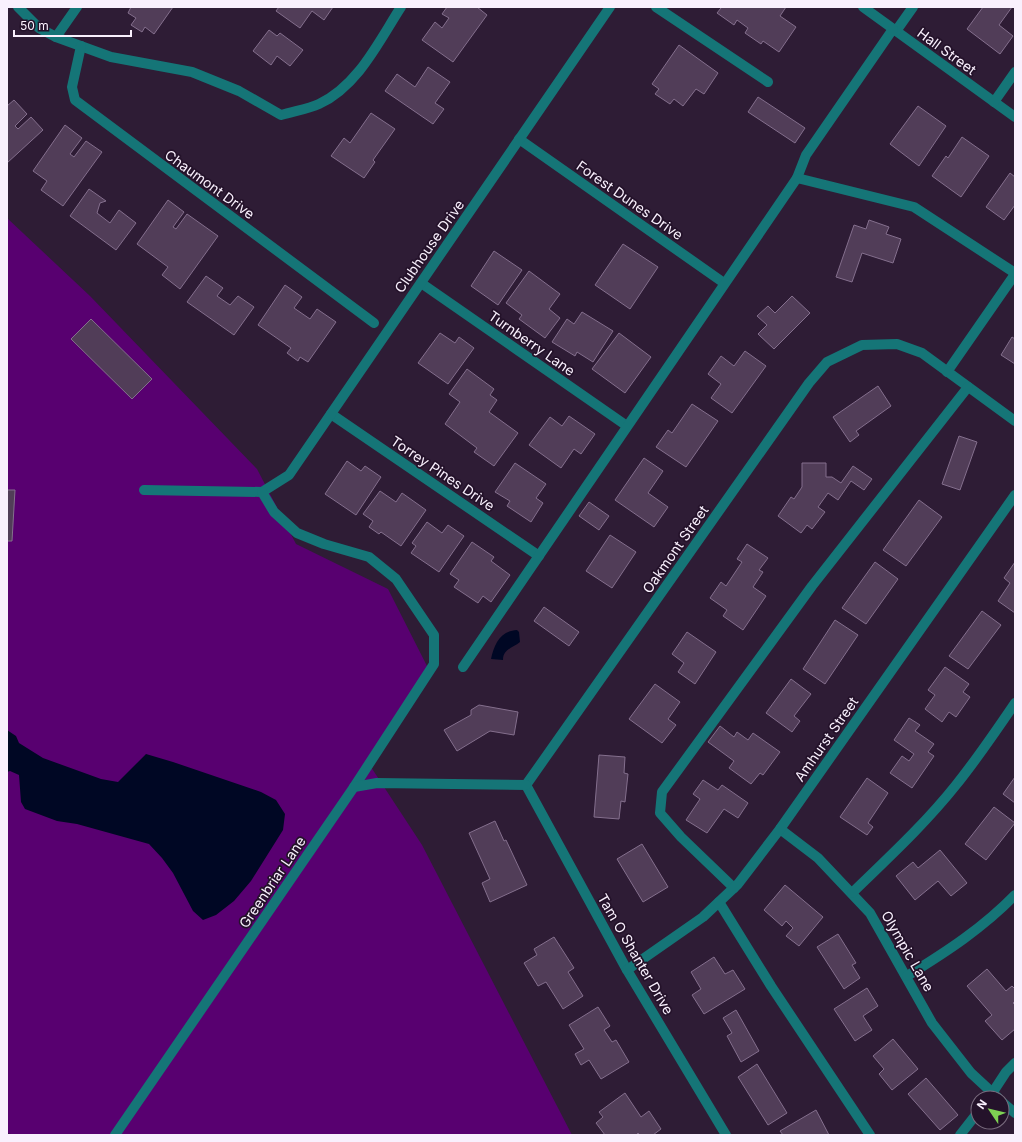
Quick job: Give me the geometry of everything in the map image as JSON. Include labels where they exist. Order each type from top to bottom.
[{"type":"street","points":[[18,7],[39,28],[56,37],[110,56],[192,72],[239,91],[281,115],[319,104],[347,85],[375,47],[401,7]]},
{"type":"street","points":[[56,37],[77,7]]},
{"type":"street","name":"Clubhouse Drive","points":[[262,492],[289,474],[610,7]]},
{"type":"street","points":[[656,7],[768,82]]},
{"type":"street","name":"Hall Street","points":[[862,7],[1015,117]]},
{"type":"street","points":[[463,667],[797,178],[806,155],[894,30],[913,7]]},
{"type":"street","name":"Chaumont Drive","points":[[81,46],[72,87],[75,100],[374,323]]},
{"type":"street","points":[[994,102],[1015,72]]},
{"type":"street","name":"Forest Dunes Drive","points":[[519,139],[724,283]]},
{"type":"street","points":[[797,178],[914,207],[1015,274],[947,372],[1015,421]]},
{"type":"street","name":"Turnberry Lane","points":[[420,283],[627,426]]},
{"type":"street","name":"Oakmont Street","points":[[526,785],[809,383],[827,362],[862,345],[897,344],[922,353],[947,372]]},
{"type":"street","points":[[734,888],[681,838],[660,814],[662,792],[812,586],[968,387]]},
{"type":"street","name":"Torrey Pines Drive","points":[[331,414],[538,556]]},
{"type":"street","points":[[144,490],[262,492]]},
{"type":"street","name":"Greenbriar Lane","points":[[115,1135],[354,787],[434,664],[434,635],[396,579],[369,557],[324,544],[297,533],[274,512],[262,492]]},
{"type":"street","name":"Amhurst Street","points":[[628,970],[703,917],[734,888],[780,829],[1015,495]]},
{"type":"street","points":[[852,893],[922,824],[956,786],[1015,703]]},
{"type":"street","points":[[354,787],[377,783],[526,785]]},
{"type":"street","name":"Tam O Shanter Drive","points":[[526,785],[628,970],[726,1135]]},
{"type":"street","name":"Olympic Lane","points":[[780,829],[818,858],[870,913],[907,976],[932,1023],[971,1074],[987,1090]]},
{"type":"street","points":[[907,976],[954,947],[1000,911],[1015,895]]},
{"type":"street","points":[[718,902],[770,986],[870,1135]]},
{"type":"street","points":[[996,1090],[1006,1072],[1015,1064]]},
{"type":"street","points":[[960,1135],[970,1122]]},
{"type":"shaded area","points":[[7,218],[90,296],[257,469],[296,544],[388,589],[428,668],[367,761],[422,845],[572,1135],[15,1135],[7,1133]]},
{"type":"water","points":[[517,630],[519,632],[520,642],[505,653],[503,660],[491,659],[496,644],[502,636],[511,631]]},
{"type":"water","points":[[7,730],[16,736],[19,743],[43,758],[101,779],[118,782],[146,754],[261,792],[276,800],[285,814],[283,830],[251,881],[234,901],[216,915],[203,920],[193,911],[173,873],[149,844],[77,824],[57,821],[25,809],[21,802],[19,775],[10,771],[7,772]]},
{"type":"building","points":[[131,7],[173,7],[154,34],[145,27],[142,32],[131,25],[136,18],[128,13]]},
{"type":"building","points":[[279,7],[333,7],[324,20],[312,11],[300,28],[276,11]]},
{"type":"building","points":[[447,7],[477,7],[487,15],[453,62],[422,40],[435,22],[442,28],[449,18],[442,14]]},
{"type":"building","points":[[719,7],[786,7],[780,16],[796,27],[779,52],[763,41],[761,44],[745,33],[748,28],[737,20],[734,25],[717,13],[721,8]]},
{"type":"building","points":[[983,7],[1012,7],[999,25],[1013,36],[1000,54],[967,29]]},
{"type":"building","points":[[269,30],[277,36],[280,33],[303,50],[290,66],[277,56],[271,65],[253,51]]},
{"type":"building","points":[[679,45],[718,73],[704,94],[696,89],[683,106],[674,99],[670,104],[655,94],[659,89],[652,84]]},
{"type":"building","points":[[428,67],[450,82],[435,103],[444,109],[433,124],[385,91],[397,74],[415,87]]},
{"type":"building","points":[[758,97],[805,128],[795,143],[748,112]]},
{"type":"building","points":[[14,100],[27,114],[15,126],[18,129],[31,117],[43,130],[7,163],[7,106]]},
{"type":"building","points":[[918,106],[946,126],[919,166],[890,144]]},
{"type":"building","points":[[371,113],[395,129],[373,160],[375,162],[364,178],[331,156],[344,138],[350,143]]},
{"type":"building","points":[[65,125],[82,138],[70,154],[74,157],[86,141],[102,152],[63,206],[41,190],[47,181],[33,171]]},
{"type":"building","points":[[962,137],[989,156],[961,197],[932,176],[946,156],[948,158]]},
{"type":"building","points":[[1010,173],[1015,177],[1015,205],[1004,220],[986,207]]},
{"type":"building","points":[[89,189],[106,201],[100,203],[97,213],[110,223],[119,210],[136,223],[116,250],[70,216]]},
{"type":"building","points":[[168,200],[184,212],[173,227],[176,229],[187,214],[218,236],[180,289],[162,275],[168,267],[137,244]]},
{"type":"building","points":[[869,220],[889,227],[886,234],[901,239],[893,263],[862,253],[852,282],[836,277],[854,225],[866,229]]},
{"type":"building","points":[[623,244],[658,267],[630,309],[595,285]]},
{"type":"building","points":[[494,251],[522,270],[498,305],[471,286]]},
{"type":"building","points":[[529,271],[560,294],[549,309],[560,318],[545,338],[519,319],[522,315],[506,303]]},
{"type":"building","points":[[206,276],[223,288],[217,296],[230,305],[238,296],[254,307],[234,335],[187,302]]},
{"type":"building","points":[[285,285],[302,297],[294,308],[310,319],[317,309],[336,322],[308,362],[300,357],[298,361],[287,353],[291,348],[258,325]]},
{"type":"building","points":[[792,296],[810,313],[774,349],[758,334],[767,325],[757,316],[768,306],[775,313]]},
{"type":"building","points":[[582,312],[613,331],[593,362],[577,352],[575,356],[552,342],[567,319],[574,324]]},
{"type":"building","points":[[91,319],[152,379],[132,399],[71,339]]},
{"type":"building","points":[[440,333],[455,343],[459,337],[474,348],[448,384],[418,363]]},
{"type":"building","points":[[619,333],[651,357],[625,393],[592,369]]},
{"type":"building","points":[[1012,337],[1015,339],[1015,364],[1001,355]]},
{"type":"building","points":[[745,351],[766,366],[732,413],[711,398],[721,384],[708,374],[721,356],[734,366]]},
{"type":"building","points":[[467,369],[494,389],[490,395],[497,400],[489,412],[518,433],[494,466],[474,452],[477,448],[445,424],[460,402],[449,394]]},
{"type":"building","points":[[878,386],[891,406],[856,431],[859,435],[850,442],[833,417]]},
{"type":"building","points":[[692,404],[718,421],[686,467],[656,447],[668,430],[672,433]]},
{"type":"building","points":[[569,416],[595,434],[581,454],[574,449],[561,468],[529,445],[550,417],[562,426]]},
{"type":"building","points":[[959,436],[977,442],[960,490],[942,484]]},
{"type":"building","points":[[644,458],[663,471],[648,493],[668,507],[654,527],[615,500]]},
{"type":"building","points":[[347,461],[361,471],[365,466],[381,477],[356,515],[325,494]]},
{"type":"building","points":[[515,463],[546,484],[536,498],[543,503],[531,522],[507,506],[510,501],[495,492]]},
{"type":"building","points":[[802,463],[826,463],[826,477],[832,477],[841,483],[853,466],[872,479],[864,490],[851,481],[838,500],[828,493],[818,507],[825,512],[812,529],[807,525],[801,533],[778,516],[791,497],[794,499],[802,487]]},
{"type":"building","points":[[7,490],[15,490],[12,541],[7,541]]},
{"type":"building","points":[[380,491],[396,502],[402,493],[426,510],[401,546],[381,532],[379,534],[369,527],[373,521],[363,514]]},
{"type":"building","points":[[919,500],[942,517],[906,566],[883,550]]},
{"type":"building","points":[[589,502],[609,516],[599,530],[579,516]]},
{"type":"building","points":[[427,522],[442,533],[448,525],[464,536],[439,572],[411,553],[416,546],[412,543]]},
{"type":"building","points":[[610,535],[636,552],[612,588],[586,571]]},
{"type":"building","points":[[472,542],[494,557],[491,561],[510,575],[491,602],[483,596],[478,603],[454,587],[459,580],[450,574]]},
{"type":"building","points":[[747,544],[768,558],[759,570],[763,572],[753,587],[766,596],[743,630],[723,616],[727,610],[710,598],[721,582],[726,586],[742,562],[737,559]]},
{"type":"building","points":[[875,562],[898,579],[866,624],[842,608]]},
{"type":"building","points":[[1015,562],[1015,613],[998,601],[1010,583],[1004,578]]},
{"type":"building","points":[[544,607],[579,632],[569,646],[534,621]]},
{"type":"building","points":[[982,611],[1001,625],[968,669],[949,656]]},
{"type":"building","points":[[835,620],[858,635],[825,684],[803,669]]},
{"type":"building","points":[[687,632],[716,652],[695,684],[678,672],[684,663],[672,654]]},
{"type":"building","points":[[945,667],[969,684],[963,692],[970,697],[956,717],[949,712],[942,722],[925,709],[935,695],[928,690]]},
{"type":"building","points":[[791,679],[811,694],[794,716],[800,721],[792,732],[766,713]]},
{"type":"building","points":[[655,684],[680,702],[668,719],[676,725],[662,743],[629,719]]},
{"type":"building","points":[[479,705],[518,712],[514,735],[490,731],[457,751],[444,730],[471,715],[471,710]]},
{"type":"building","points":[[909,718],[920,725],[915,731],[934,744],[928,752],[934,756],[912,788],[890,773],[902,756],[909,761],[914,754],[894,740]]},
{"type":"building","points":[[720,726],[734,737],[737,732],[748,740],[753,733],[780,752],[763,775],[760,773],[751,784],[729,768],[734,761],[708,742]]},
{"type":"building","points":[[599,755],[625,757],[624,773],[628,774],[625,802],[621,801],[619,819],[594,817]]},
{"type":"building","points":[[1015,777],[1015,803],[1003,794]]},
{"type":"building","points":[[867,778],[888,793],[868,823],[873,827],[867,835],[840,817]]},
{"type":"building","points":[[703,780],[718,790],[722,785],[748,803],[738,818],[724,809],[707,833],[686,820],[700,799],[693,794]]},
{"type":"building","points":[[994,807],[1015,823],[986,860],[965,844]]},
{"type":"building","points":[[495,821],[504,841],[506,840],[527,885],[490,902],[482,883],[490,879],[469,833]]},
{"type":"building","points":[[642,844],[668,887],[643,902],[617,859]]},
{"type":"building","points":[[940,850],[967,883],[951,896],[938,881],[915,900],[896,876],[913,862],[918,868]]},
{"type":"building","points":[[785,885],[823,917],[799,946],[786,936],[793,928],[786,921],[782,926],[764,910]]},
{"type":"building","points":[[838,934],[856,963],[852,965],[860,978],[844,989],[817,947]]},
{"type":"building","points":[[554,937],[574,968],[568,972],[583,996],[563,1009],[546,982],[538,986],[524,963],[537,955],[534,949]]},
{"type":"building","points":[[714,957],[725,974],[733,970],[745,989],[704,1014],[692,995],[701,989],[691,972]]},
{"type":"building","points":[[987,969],[1006,991],[1012,986],[1015,989],[1015,1001],[1013,1003],[1015,1005],[1015,1029],[1002,1040],[985,1021],[992,1015],[967,986]]},
{"type":"building","points":[[867,988],[878,1006],[863,1016],[872,1030],[855,1041],[834,1009]]},
{"type":"building","points":[[598,1007],[610,1026],[604,1030],[612,1042],[616,1040],[629,1062],[601,1079],[589,1060],[581,1065],[575,1054],[584,1049],[569,1025]]},
{"type":"building","points":[[736,1010],[759,1051],[741,1062],[727,1036],[732,1033],[723,1018]]},
{"type":"building","points":[[893,1039],[918,1069],[892,1090],[879,1074],[884,1069],[873,1056]]},
{"type":"building","points":[[757,1064],[787,1113],[768,1125],[738,1077]]},
{"type":"building","points":[[926,1078],[958,1115],[940,1130],[908,1094]]},
{"type":"building","points":[[625,1093],[641,1117],[649,1111],[661,1129],[653,1135],[640,1135],[638,1133],[636,1135],[605,1135],[596,1123],[603,1117],[599,1112]]},
{"type":"building","points":[[816,1110],[829,1135],[783,1135],[780,1131]]}]
